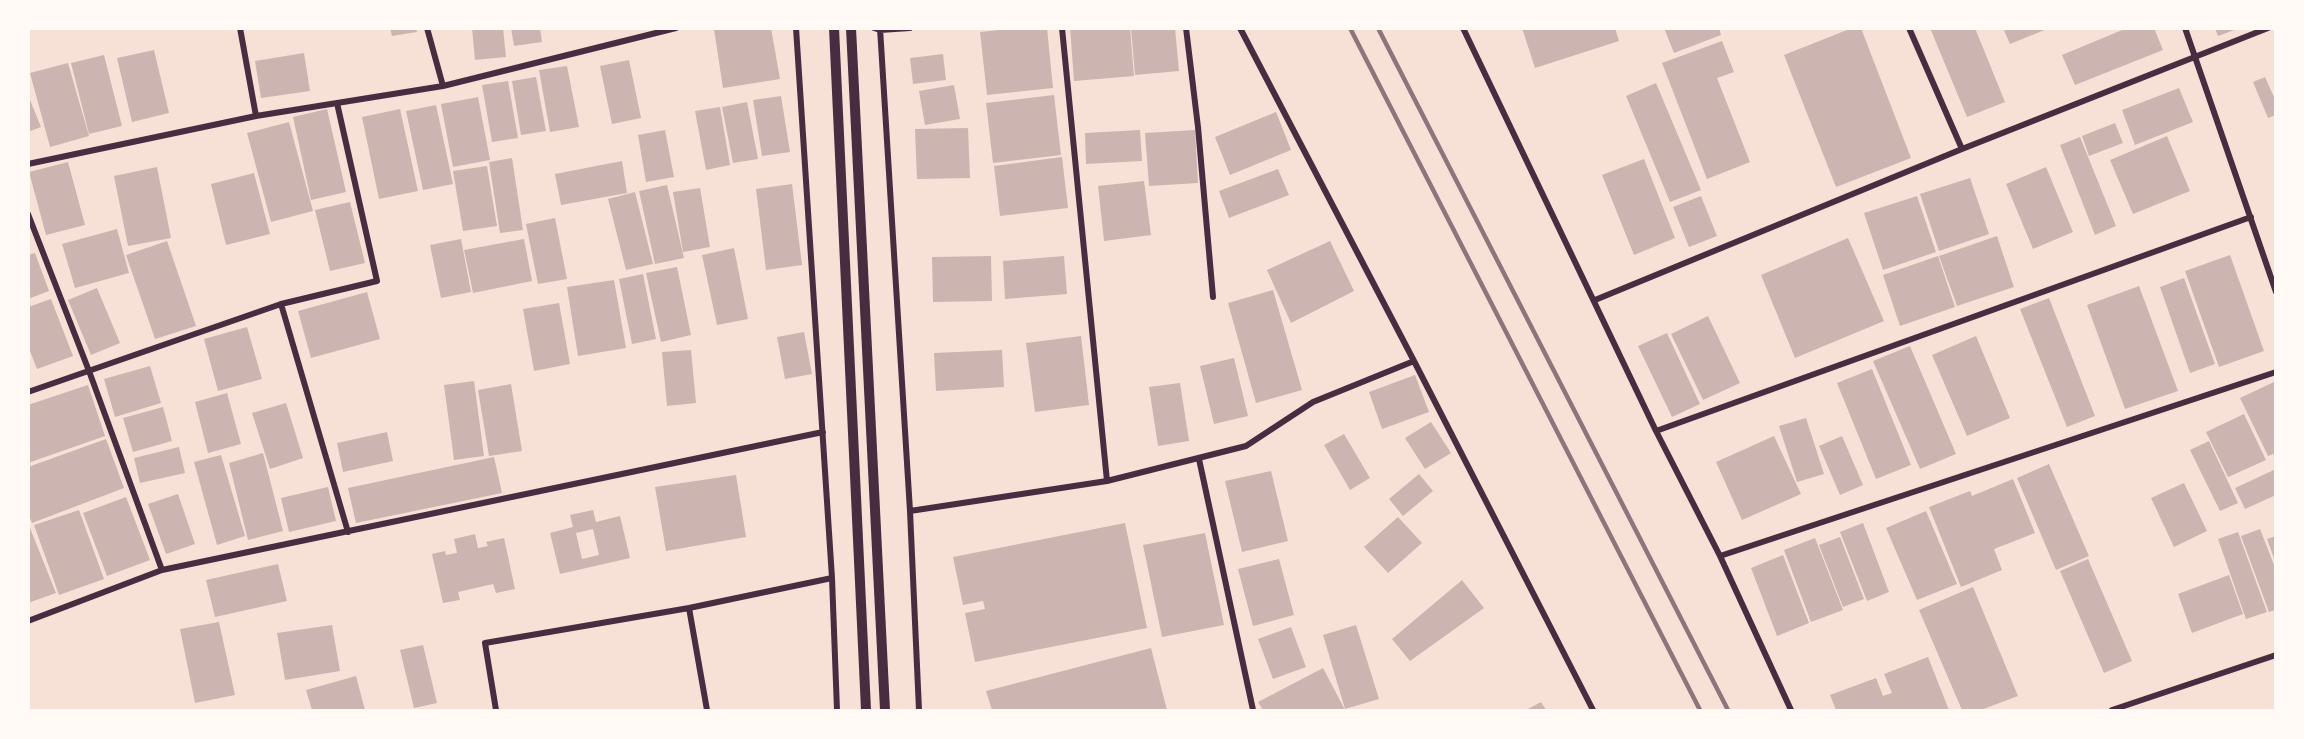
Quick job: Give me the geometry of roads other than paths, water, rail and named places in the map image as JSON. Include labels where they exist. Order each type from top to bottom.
[{"type":"street","points":[[240,28],[256,116]]},
{"type":"street","points":[[428,28],[443,87]]},
{"type":"street","points":[[28,164],[256,116],[443,87],[676,28]]},
{"type":"street","points":[[796,28],[832,578],[837,711]]},
{"type":"street","points":[[834,28],[866,711]]},
{"type":"street","points":[[851,28],[885,711]]},
{"type":"street","points":[[910,28],[878,29],[910,511],[919,711]]},
{"type":"street","points":[[1062,28],[1107,481]]},
{"type":"street","points":[[1186,28],[1198,127],[1213,297]]},
{"type":"street","points":[[1240,28],[1593,711]]},
{"type":"street","points":[[1463,28],[1656,431],[1720,556],[1791,711]]},
{"type":"street","points":[[1909,28],[1962,150]]},
{"type":"street","points":[[2186,28],[2276,292]]},
{"type":"street","points":[[1595,300],[2268,28]]},
{"type":"street","points":[[28,392],[281,304],[377,282],[337,103]]},
{"type":"street","points":[[28,214],[162,570]]},
{"type":"street","points":[[1656,431],[2251,218]]},
{"type":"street","points":[[281,304],[348,532]]},
{"type":"street","points":[[910,511],[1107,481],[1246,446],[1313,402],[1414,361]]},
{"type":"street","points":[[1720,556],[2276,372]]},
{"type":"street","points":[[28,621],[162,570],[823,432]]},
{"type":"street","points":[[1199,459],[1253,711]]},
{"type":"street","points":[[496,711],[485,644],[688,608],[832,578]]},
{"type":"street","points":[[688,608],[707,711]]},
{"type":"street","points":[[2112,711],[2276,655]]},
{"type":"railway","points":[[1350,28],[1700,710]]},
{"type":"railway","points":[[1378,28],[1728,710]]}]
